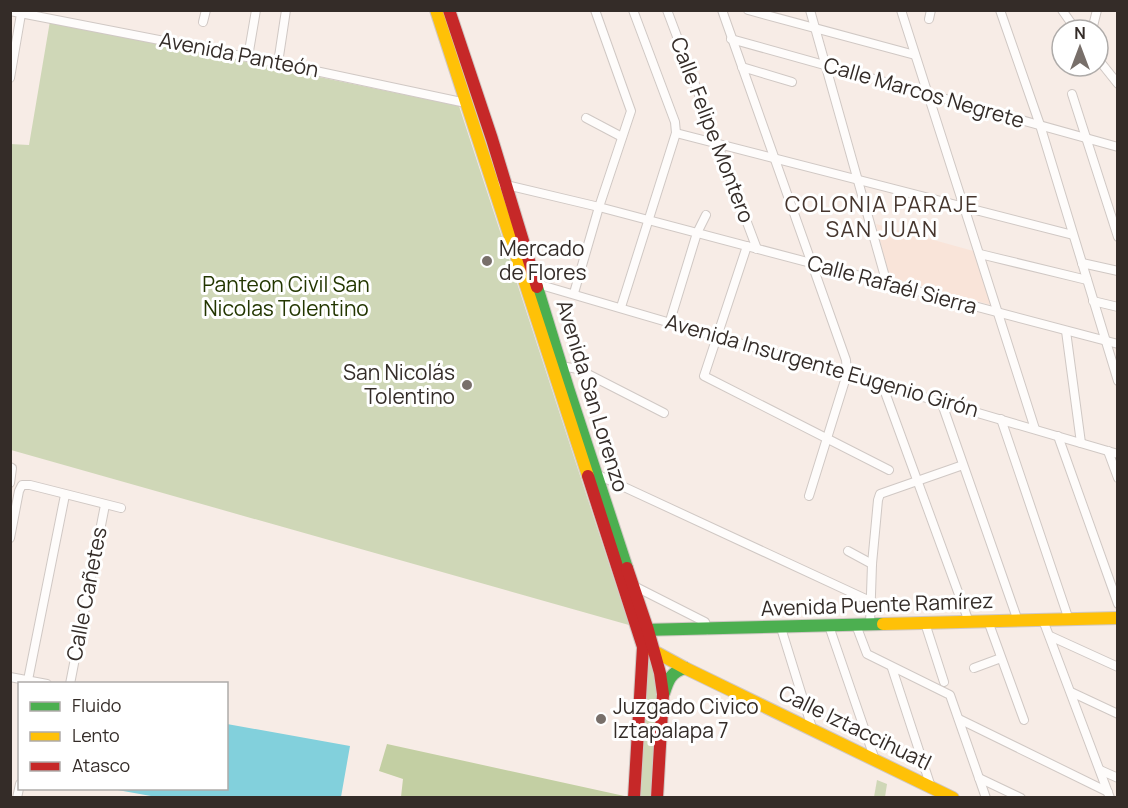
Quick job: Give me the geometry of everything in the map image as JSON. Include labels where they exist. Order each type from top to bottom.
[{"type":"main road","name":"Avenida San Lorenzo","points":[[436,10],[466,103],[498,184],[648,648],[660,673],[663,694],[657,798]]},
{"type":"main road","name":"Avenida San Lorenzo","points":[[449,10],[492,139],[498,184]]},
{"type":"main road","name":"Avenida San Lorenzo","points":[[531,284],[561,366],[592,476]]},
{"type":"main road","name":"Avenida Puente Ramírez","points":[[643,630],[1118,618]]},
{"type":"main road","name":"Avenida San Lorenzo","points":[[634,798],[648,648]]},
{"type":"main road","name":"Calle Iztaccihuatl","points":[[648,648],[952,798]]},
{"type":"main road","points":[[663,694],[670,675],[675,670],[685,668]]},
{"type":"street","points":[[203,22],[206,10]]},
{"type":"street","points":[[248,57],[256,10]]},
{"type":"street","points":[[278,63],[286,10]]},
{"type":"street","points":[[573,293],[631,111],[595,10]]},
{"type":"street","points":[[621,307],[676,133],[675,122],[633,10]]},
{"type":"street","name":"Calle Felipe Montero","points":[[667,10],[757,249]]},
{"type":"street","points":[[722,10],[846,360],[847,374],[809,496]]},
{"type":"street","points":[[748,10],[915,55]]},
{"type":"street","points":[[810,10],[860,181],[887,284]]},
{"type":"street","points":[[901,10],[1035,429]]},
{"type":"street","points":[[1000,10],[1040,125],[1118,381]]},
{"type":"street","name":"Avenida Panteón","points":[[10,11],[21,14],[31,12],[466,103]]},
{"type":"street","points":[[10,78],[21,14]]},
{"type":"street","name":"Calle Marcos Negrete","points":[[731,39],[1118,147]]},
{"type":"street","points":[[741,67],[792,82]]},
{"type":"street","points":[[1072,94],[1118,237]]},
{"type":"street","points":[[586,118],[622,137]]},
{"type":"street","points":[[676,133],[1074,235]]},
{"type":"street","name":"Calle Rafaél Sierra","points":[[498,184],[599,207],[1118,344]]},
{"type":"street","points":[[670,321],[697,233],[706,215]]},
{"type":"street","name":"Calle Felipe Montero","points":[[747,246],[704,376],[826,439]]},
{"type":"street","points":[[980,254],[1088,280]]},
{"type":"street","points":[[1082,262],[1118,272]]},
{"type":"street","name":"Avenida Insurgente Eugenio Girón","points":[[531,284],[573,293],[670,321],[1118,454]]},
{"type":"street","points":[[1094,301],[1118,307]]},
{"type":"street","points":[[1066,331],[1081,443]]},
{"type":"street","points":[[561,366],[578,369],[664,413]]},
{"type":"street","points":[[882,384],[969,622]]},
{"type":"street","points":[[941,401],[1018,621]]},
{"type":"street","points":[[1000,419],[1069,620]]},
{"type":"street","points":[[1058,436],[1118,604]]},
{"type":"street","points":[[826,439],[888,470]]},
{"type":"street","points":[[1108,451],[1118,478]]},
{"type":"street","points":[[870,624],[872,564],[880,494],[963,465]]},
{"type":"street","points":[[10,467],[10,483]]},
{"type":"street","points":[[592,476],[870,601]]},
{"type":"street","points":[[10,538],[22,485],[30,485],[121,508]]},
{"type":"street","points":[[28,680],[65,495]]},
{"type":"street","name":"Calle Cañetes","points":[[69,682],[105,505]]},
{"type":"street","points":[[848,550],[872,564]]},
{"type":"street","points":[[628,586],[705,622],[708,630]]},
{"type":"street","points":[[1043,620],[1109,795]]},
{"type":"street","points":[[988,621],[1024,720]]},
{"type":"street","points":[[925,623],[944,682]]},
{"type":"street","points":[[856,625],[867,654],[950,695],[986,798]]},
{"type":"street","points":[[829,626],[875,760]]},
{"type":"street","points":[[781,628],[812,728]]},
{"type":"street","points":[[1050,636],[1118,667]]},
{"type":"street","points":[[974,668],[1001,658]]},
{"type":"street","points":[[892,668],[931,787]]},
{"type":"street","points":[[10,677],[37,682]]},
{"type":"street","points":[[1071,692],[1118,714]]},
{"type":"street","points":[[959,719],[1109,795]]},
{"type":"street","points":[[1100,770],[1118,778]]},
{"type":"street","points":[[979,778],[1021,798]]},
{"type":"shaded area","points":[[876,224],[977,252],[995,306],[889,277]]},
{"type":"green space","name":"Panteon Civil San Nicolas Tolentino","points":[[50,21],[459,106],[629,625],[11,450],[10,144],[29,145]]},
{"type":"green space","points":[[650,661],[657,664],[661,676],[655,797],[638,798],[645,665]]},
{"type":"green space","points":[[387,744],[629,797],[401,797],[403,779],[379,771]]},
{"type":"green space","points":[[877,780],[887,784],[885,797],[874,797]]},
{"type":"water","points":[[228,724],[350,746],[341,797],[162,798],[118,790],[228,790]]},
{"type":"traffic: fast","points":[[537,287],[627,568]]},
{"type":"traffic: fast","points":[[642,630],[883,624]]},
{"type":"traffic: fast","points":[[664,693],[671,677],[685,668]]},
{"type":"traffic: slow","points":[[436,10],[588,476]]},
{"type":"traffic: slow","points":[[883,624],[1118,618]]},
{"type":"traffic: slow","points":[[650,649],[953,798]]},
{"type":"traffic: jam","points":[[449,10],[492,139],[537,287]]},
{"type":"traffic: jam","points":[[588,476],[643,647],[634,798]]},
{"type":"traffic: jam","points":[[627,568],[648,630],[660,673],[663,694],[657,798]]},
{"type":"place","name":"Mercado de Flores","points":[[487,261]]},
{"type":"place","name":"San Nicolás Tolentino","points":[[467,385]]},
{"type":"place","name":"Juzgado Civico Iztapalapa 7","points":[[601,719]]},
{"type":"district","name":"COLONIA PARAJE SAN JUAN","points":[[882,216]]}]
